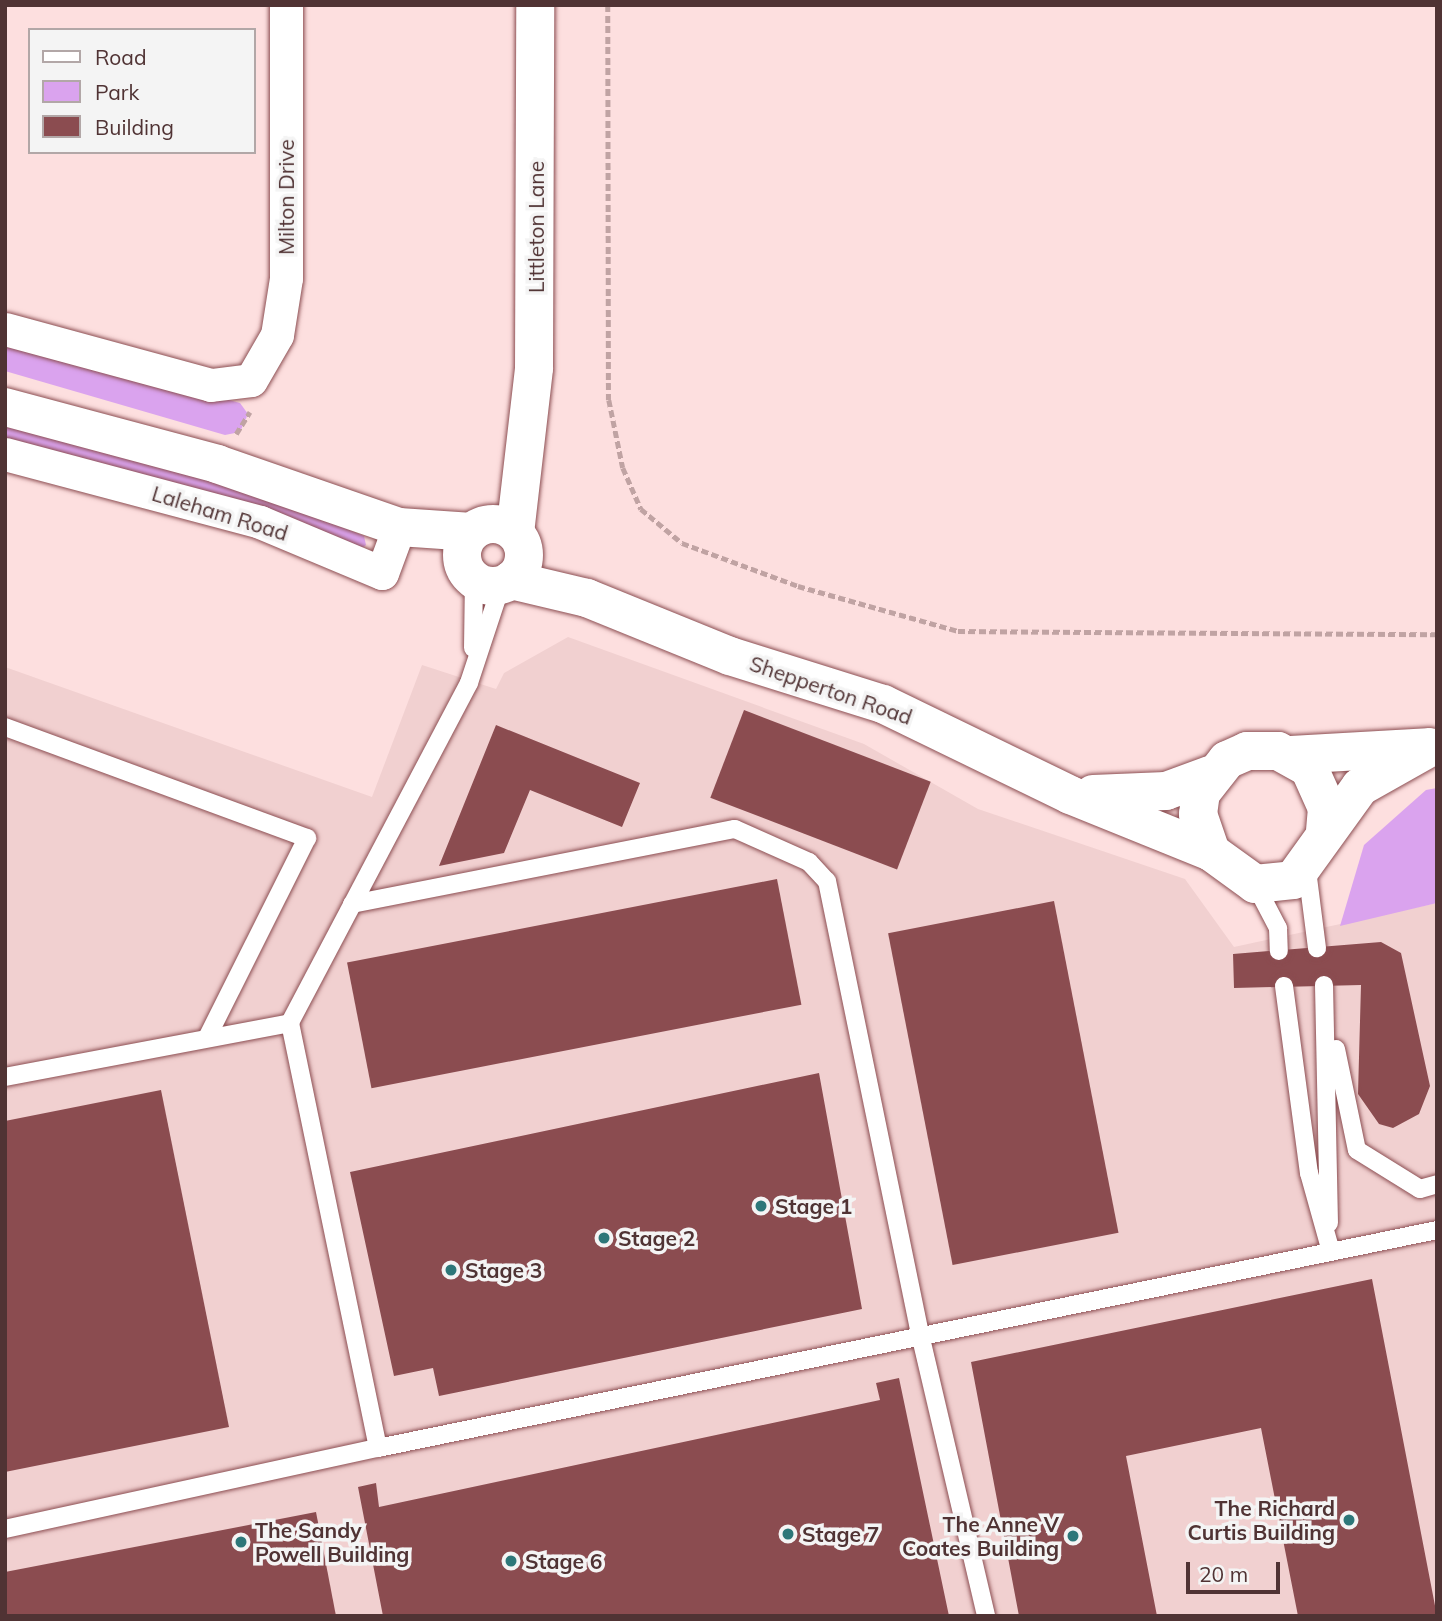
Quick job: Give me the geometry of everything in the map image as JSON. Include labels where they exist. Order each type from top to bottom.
[{"type":"main road","name":"Littleton Lane","points":[[493,558],[523,447],[534,368],[538,260],[535,5]]},
{"type":"main road","name":"Laleham Road","points":[[5,407],[217,464],[399,527],[413,544],[493,558]]},
{"type":"main road","name":"Shepperton Road","points":[[493,558],[730,656],[883,704],[1070,795],[1210,852],[1255,884]]},
{"type":"main road","name":"Shepperton Road","points":[[1070,795],[1166,792],[1210,775],[1247,751],[1290,755],[1434,746]]},
{"type":"main road","name":"Shepperton Road","points":[[1307,867],[1325,830],[1360,787],[1434,746]]},
{"type":"main road","points":[[1290,755],[1321,786],[1325,830]]},
{"type":"main road","points":[[1210,775],[1198,814],[1210,852]]},
{"type":"main road","points":[[1255,884],[1285,884],[1307,867]]},
{"type":"street","name":"Milton Drive","points":[[251,380],[277,335],[286,278],[286,5]]},
{"type":"street","points":[[5,329],[211,385],[251,380]]},
{"type":"street","name":"Laleham Road","points":[[5,454],[260,522],[382,573],[399,527]]},
{"type":"lane","points":[[377,1448],[290,1023],[469,683],[493,558]]},
{"type":"lane","points":[[473,662],[493,558]]},
{"type":"lane","points":[[5,727],[307,838],[208,1036]]},
{"type":"lane","points":[[352,904],[735,829],[809,862],[828,881],[920,1334],[986,1616]]},
{"type":"lane","points":[[1307,867],[1317,948]]},
{"type":"lane","points":[[1255,884],[1278,928],[1279,951]]},
{"type":"lane","points":[[1324,985],[1357,1150],[1420,1189],[1437,1184]]},
{"type":"lane","points":[[1284,986],[1308,1174],[1330,1248]]},
{"type":"lane","points":[[1327,1004],[1330,1248]]},
{"type":"lane","points":[[5,1077],[208,1036],[290,1023]]},
{"type":"lane","points":[[5,1529],[1330,1248],[1437,1230]]},
{"type":"path","points":[[608,5],[609,400],[623,468],[642,509],[682,543],[798,586],[958,631],[1437,634]]},
{"type":"path","points":[[217,464],[251,410],[251,380]]},
{"type":"shaded area","points":[[568,637],[864,744],[978,809],[1185,879],[1234,947],[1437,903],[1437,1616],[5,1616],[5,667],[372,797],[422,665],[496,689],[504,673]]},
{"type":"green space","points":[[5,338],[240,403],[248,414],[240,432],[225,435],[5,371]]},
{"type":"green space","points":[[5,423],[270,497],[364,536],[366,545],[360,550],[5,438]]},
{"type":"green space","points":[[1437,788],[1437,903],[1340,926],[1364,845],[1426,790]]},
{"type":"building","points":[[744,710],[931,782],[897,869],[710,798]]},
{"type":"building","points":[[496,725],[640,783],[622,827],[530,790],[504,853],[439,866]]},
{"type":"building","points":[[777,879],[801,1005],[371,1088],[347,963]]},
{"type":"building","points":[[1054,901],[1118,1233],[953,1265],[888,933]]},
{"type":"building","points":[[1381,942],[1401,953],[1430,1086],[1419,1114],[1393,1128],[1379,1124],[1358,1094],[1361,985],[1234,988],[1233,954]]},
{"type":"building","points":[[819,1073],[862,1309],[439,1396],[433,1368],[394,1376],[350,1172]]},
{"type":"building","points":[[161,1090],[229,1427],[5,1472],[5,1121]]},
{"type":"building","points":[[1372,1279],[1437,1616],[1298,1616],[1261,1428],[1126,1456],[1157,1616],[1019,1616],[971,1362]]},
{"type":"building","points":[[899,1378],[949,1616],[383,1616],[358,1487],[376,1483],[379,1507],[880,1400],[876,1383]]},
{"type":"building","name":"The Sandy Powell Building","points":[[316,1512],[336,1616],[5,1616],[5,1572]]},
{"type":"place","name":"Stage 1","points":[[761,1206]]},
{"type":"place","name":"Stage 2","points":[[604,1238]]},
{"type":"place","name":"Stage 3","points":[[451,1270]]},
{"type":"place","name":"The Richard Curtis Building","points":[[1349,1520]]},
{"type":"place","name":"Stage 7","points":[[788,1534]]},
{"type":"place","name":"The Anne V Coates Building","points":[[1073,1536]]},
{"type":"place","name":"The Sandy Powell Building","points":[[241,1542]]},
{"type":"place","name":"Stage 6","points":[[511,1561]]}]
